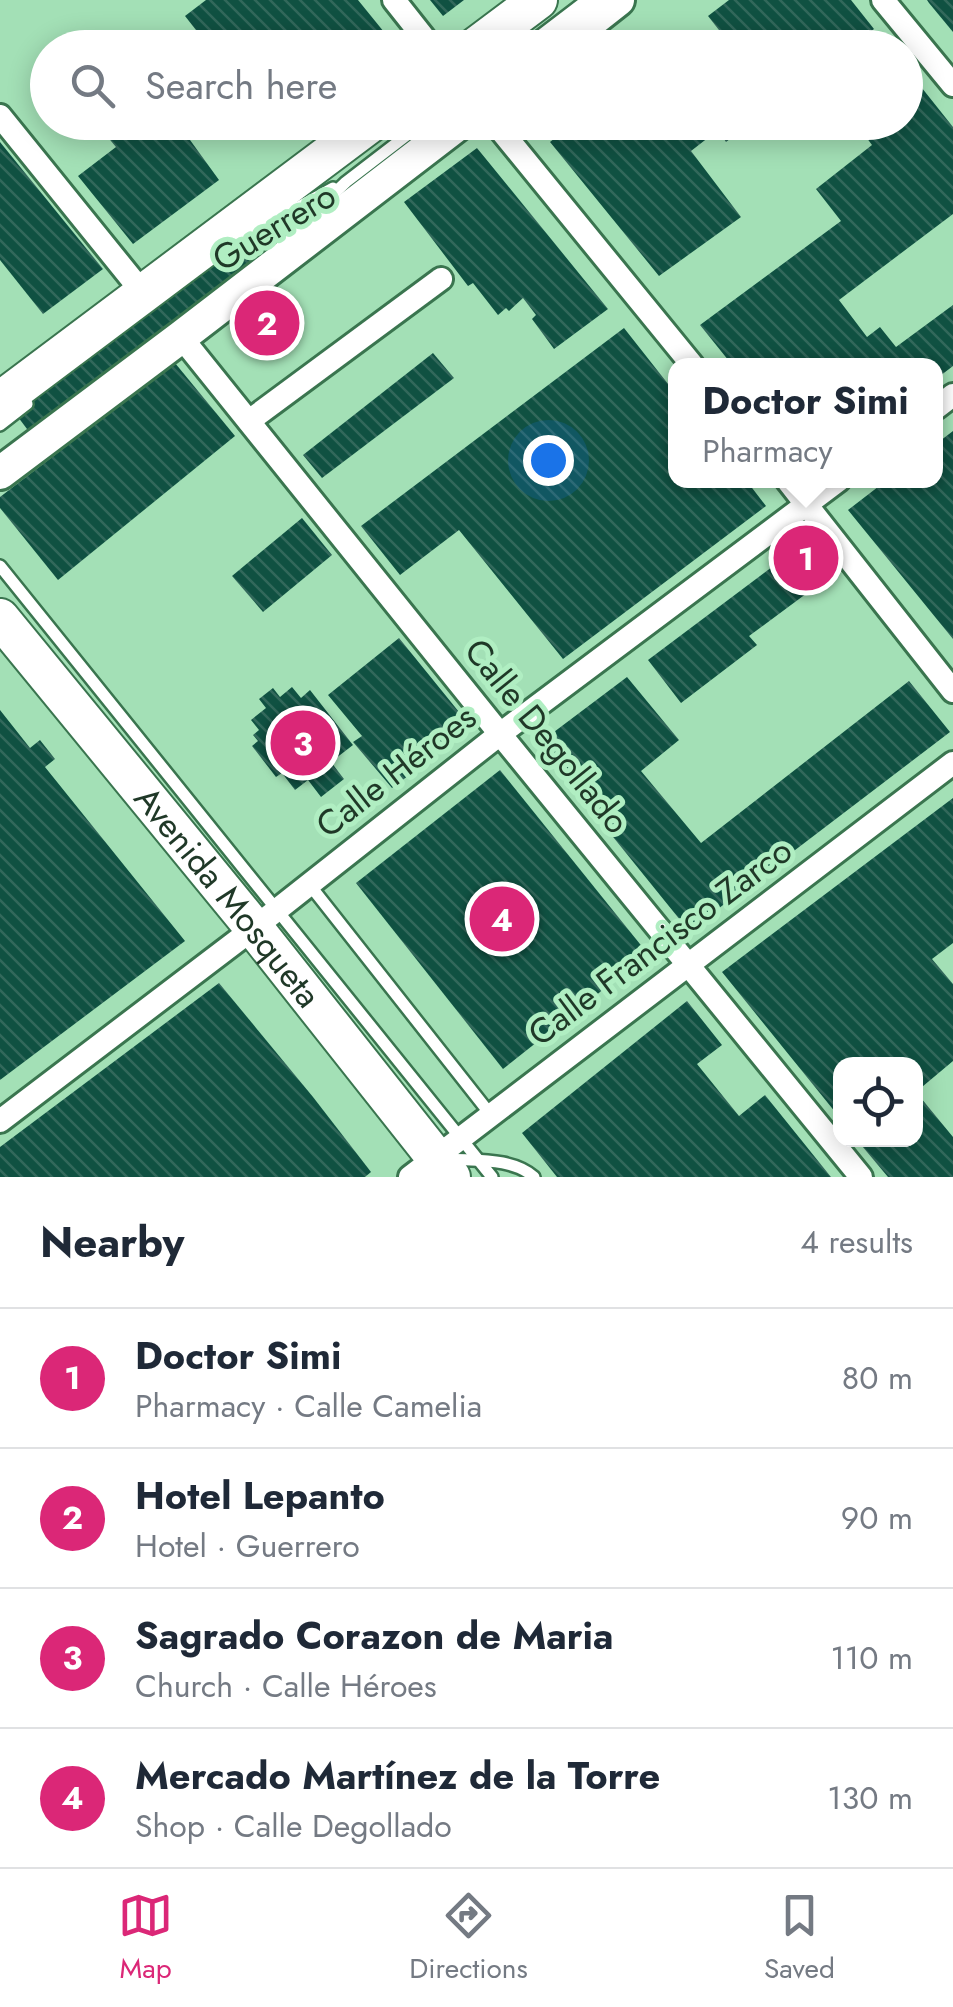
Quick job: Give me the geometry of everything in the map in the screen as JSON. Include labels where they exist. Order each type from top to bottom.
[{"type":"main road","points":[[498,30],[538,0]]},
{"type":"main road","points":[[580,30],[618,0]]},
{"type":"main road","name":"Guerrero","points":[[16,401],[143,293],[348,140]]},
{"type":"main road","name":"Guerrero","points":[[0,473],[438,140]]},
{"type":"main road","name":"Avenida Mosqueta","points":[[0,618],[266,919],[447,1162]]},
{"type":"street","points":[[394,0],[418,30]]},
{"type":"street","points":[[883,0],[908,30]]},
{"type":"street","points":[[923,49],[953,85]]},
{"type":"street","points":[[0,116],[143,293]]},
{"type":"street","points":[[509,140],[686,358]]},
{"type":"street","points":[[249,422],[440,279]]},
{"type":"street","name":"Calle Degollado","points":[[181,338],[861,1177]]},
{"type":"street","points":[[793,488],[953,690]]},
{"type":"street","name":"Calle Héroes","points":[[0,1120],[266,919],[500,734],[829,488]]},
{"type":"street","name":"Calle Francisco Zarco","points":[[447,1162],[491,1115],[953,762]]},
{"type":"lane","points":[[548,30],[587,0]]},
{"type":"lane","points":[[346,182],[401,140]]},
{"type":"lane","name":"Guerrero","points":[[236,245],[346,182]]},
{"type":"lane","name":"Guerrero","points":[[0,462],[271,255],[346,182]]},
{"type":"lane","name":"Guerrero","points":[[0,424],[16,401]]},
{"type":"lane","points":[[0,566],[266,919]]},
{"type":"lane","points":[[309,884],[491,1115]]},
{"type":"lane","points":[[447,1162],[492,1177]]},
{"type":"lane","points":[[447,1162],[512,1164],[534,1177]]},
{"type":"building","points":[[206,0],[358,0],[382,30],[196,30],[185,16]]},
{"type":"building","points":[[430,0],[464,0],[443,16]]},
{"type":"building","points":[[729,0],[851,0],[874,29],[719,30],[708,16]]},
{"type":"building","points":[[927,0],[953,0],[953,32],[929,3]]},
{"type":"building","points":[[923,89],[953,127],[953,214],[839,300],[867,337],[880,327],[896,347],[953,305],[953,366],[943,374],[943,358],[727,358],[700,325],[841,221],[816,189],[872,145],[868,140],[923,140]]},
{"type":"building","points":[[110,140],[190,140],[219,180],[133,244],[78,176],[116,147]]},
{"type":"building","points":[[705,140],[691,151],[741,217],[659,276],[550,142]]},
{"type":"building","points":[[0,142],[103,269],[43,314],[0,260]]},
{"type":"building","points":[[477,148],[608,309],[554,349],[532,319],[536,315],[523,298],[498,315],[473,283],[468,286],[404,202]]},
{"type":"building","points":[[259,237],[268,249],[247,265],[250,269],[30,433],[15,413],[235,249],[238,253]]},
{"type":"building","points":[[624,328],[668,384],[668,488],[752,488],[766,506],[563,659],[459,530],[400,575],[361,526]]},
{"type":"building","points":[[433,353],[454,378],[322,478],[303,455]]},
{"type":"building","points":[[175,363],[235,436],[58,580],[0,508],[0,497]]},
{"type":"building","points":[[953,431],[953,639],[848,510],[877,488],[943,488],[943,439]]},
{"type":"building","points":[[302,518],[332,555],[263,612],[232,576]]},
{"type":"building","points":[[800,546],[826,579],[749,636],[757,645],[681,703],[648,660]]},
{"type":"building","points":[[399,638],[472,728],[392,788],[353,742],[362,736],[328,695]]},
{"type":"building","points":[[627,677],[679,740],[641,771],[701,843],[909,681],[950,732],[689,931],[538,744]]},
{"type":"building","points":[[292,687],[301,698],[310,690],[353,745],[331,762],[344,779],[321,797],[308,780],[295,790],[282,773],[276,777],[252,746],[258,741],[253,735],[259,730],[251,720],[266,708],[259,699],[273,688],[280,697]]},
{"type":"building","points":[[0,710],[30,748],[40,740],[55,759],[45,767],[185,941],[0,1080]]},
{"type":"building","points":[[500,770],[648,954],[503,1069],[356,883]]},
{"type":"building","points":[[953,798],[953,943],[932,959],[953,984],[953,1061],[923,1086],[923,1057],[833,1057],[833,1109],[722,972]]},
{"type":"building","points":[[219,983],[371,1172],[365,1177],[0,1177],[0,1147]]},
{"type":"building","points":[[687,1001],[722,1045],[697,1064],[739,1116],[765,1095],[831,1177],[557,1177],[522,1133]]},
{"type":"building","points":[[923,1101],[953,1137],[953,1177],[888,1177],[863,1147],[923,1147]]},
{"type":"place","name":"Hotel Lepanto","points":[[267,323]]},
{"type":"place","name":"Doctor Simi","points":[[806,558]]},
{"type":"place","name":"Sagrado Corazon de Maria","points":[[303,743]]},
{"type":"place","name":"Mercado Martínez de la Torre","points":[[502,919]]}]
